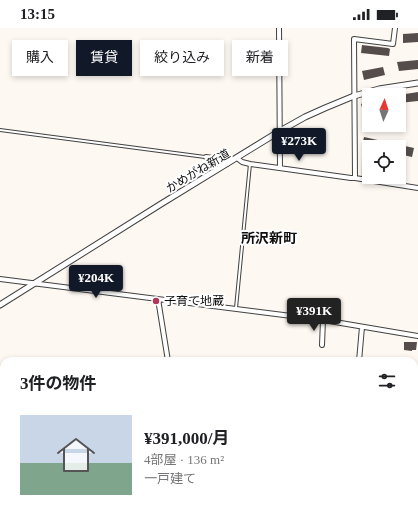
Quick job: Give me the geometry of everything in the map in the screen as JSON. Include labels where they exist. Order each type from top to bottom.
[{"type":"street","points":[[279,28],[280,168]]},
{"type":"street","points":[[355,178],[354,39],[393,44],[395,28]]},
{"type":"street","name":"かめがね新道","points":[[0,305],[280,131],[314,112],[354,96],[418,82]]},
{"type":"street","points":[[206,157],[221,159],[227,164]]},
{"type":"street","points":[[237,158],[242,162],[250,164],[418,188]]},
{"type":"street","points":[[0,278],[323,320],[418,336]]},
{"type":"street","points":[[158,299],[167,357]]},
{"type":"street","points":[[322,345],[323,320]]},
{"type":"street","points":[[360,357],[362,327]]},
{"type":"lane","points":[[0,130],[206,157]]},
{"type":"lane","points":[[236,308],[250,164]]},
{"type":"green space","points":[[362,152],[362,176],[361,176]]},
{"type":"building","points":[[418,33],[418,42],[403,43],[403,34]]},
{"type":"building","points":[[362,45],[388,48],[390,49],[389,56],[361,53]]},
{"type":"building","points":[[418,60],[418,69],[399,71],[397,62]]},
{"type":"building","points":[[383,67],[385,75],[364,80],[362,71]]},
{"type":"building","points":[[418,92],[418,101],[406,102],[406,94]]},
{"type":"building","points":[[364,137],[378,140],[363,140]]},
{"type":"building","points":[[406,146],[414,148],[412,157],[406,156]]},
{"type":"building","points":[[404,342],[417,342],[416,350],[404,350]]},
{"type":"place","name":"子育て地蔵","points":[[156,301]]},
{"type":"district","name":"所沢新町","points":[[269,238]]}]
